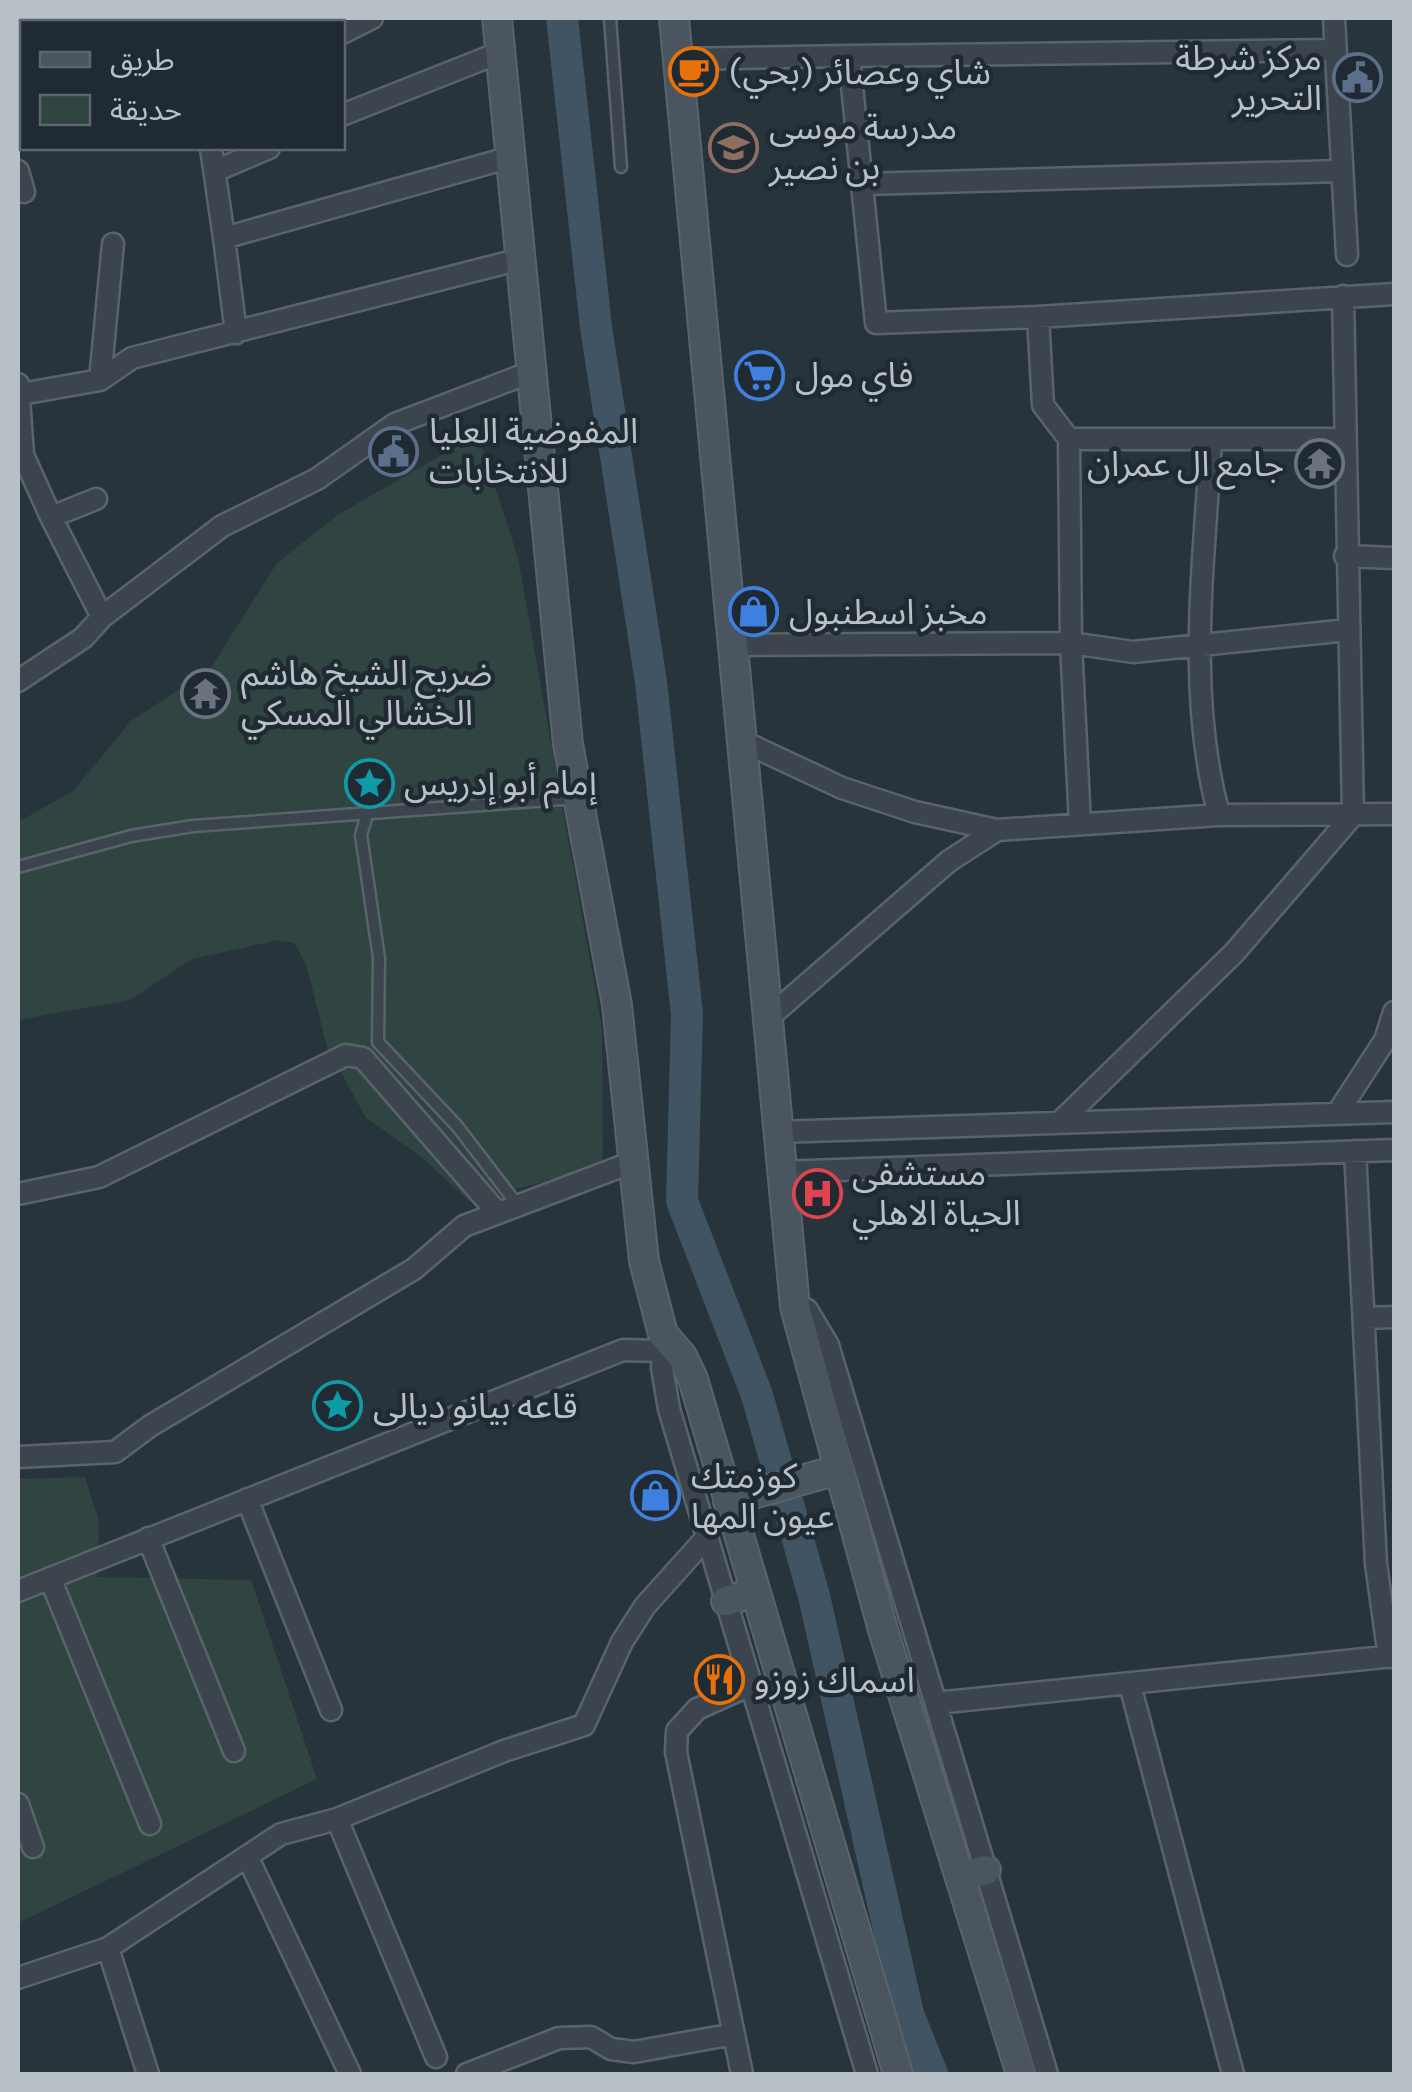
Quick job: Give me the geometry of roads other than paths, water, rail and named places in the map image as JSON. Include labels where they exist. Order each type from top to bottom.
[{"type":"street","points":[[345,32],[372,18]]},
{"type":"street","points":[[497,18],[568,744],[617,1005],[644,1260],[662,1343],[669,1408],[748,1686],[868,2074]]},
{"type":"street","points":[[674,18],[795,1308],[837,1470],[973,1873],[1047,2074]]},
{"type":"street","points":[[1334,18],[1346,255]]},
{"type":"street","points":[[678,59],[1334,50]]},
{"type":"street","points":[[345,115],[501,52]]},
{"type":"street","points":[[848,56],[876,322],[1038,317],[1394,294]]},
{"type":"street","points":[[211,150],[236,333]]},
{"type":"street","points":[[215,171],[264,150]]},
{"type":"street","points":[[224,238],[511,156]]},
{"type":"street","points":[[18,171],[24,192]]},
{"type":"street","points":[[864,184],[1340,171]]},
{"type":"street","points":[[100,380],[113,244]]},
{"type":"street","points":[[102,617],[23,454],[19,388],[100,380],[132,358],[521,260]]},
{"type":"street","points":[[1059,1123],[1234,953],[1353,816],[1343,296]]},
{"type":"street","points":[[1038,317],[1043,405],[1069,439],[1071,644],[1080,824]]},
{"type":"street","points":[[18,680],[82,638],[102,617],[222,526],[317,479],[395,424],[531,372]]},
{"type":"street","points":[[1069,439],[1344,439]]},
{"type":"street","points":[[1211,440],[1200,644],[1202,746],[1218,815]]},
{"type":"street","points":[[51,516],[96,498]]},
{"type":"street","points":[[1345,556],[1394,558]]},
{"type":"street","points":[[735,646],[1071,644],[1133,652],[1348,630]]},
{"type":"street","points":[[744,742],[842,788],[916,812],[997,830],[1218,815],[1394,814]]},
{"type":"street","points":[[768,1018],[949,862],[997,830]]},
{"type":"street","points":[[1337,1114],[1385,1040],[1394,1012]]},
{"type":"street","points":[[18,1194],[98,1176],[346,1055],[363,1058],[506,1207]]},
{"type":"street","points":[[776,1132],[1394,1112]]},
{"type":"street","points":[[780,1172],[1394,1150]]},
{"type":"street","points":[[936,1703],[1392,1656],[1376,1564],[1355,1151]]},
{"type":"street","points":[[18,1457],[115,1452],[150,1426],[414,1269],[464,1226],[633,1162]]},
{"type":"street","points":[[795,1308],[806,1310],[828,1346],[936,1703],[1021,2074]]},
{"type":"street","points":[[1364,1318],[1394,1317]]},
{"type":"street","points":[[18,1590],[622,1350],[662,1343]]},
{"type":"street","points":[[662,1343],[688,1367],[898,2074]]},
{"type":"street","points":[[1371,1464],[1394,1463]]},
{"type":"street","points":[[728,1501],[837,1470]]},
{"type":"street","points":[[247,1498],[331,1710]]},
{"type":"street","points":[[18,1978],[108,1948],[281,1834],[337,1820],[504,1751],[584,1725],[622,1642],[645,1606],[707,1537]]},
{"type":"street","points":[[148,1538],[234,1750]]},
{"type":"street","points":[[50,1578],[150,1824]]},
{"type":"street","points":[[726,1601],[755,1592]]},
{"type":"street","points":[[1130,1685],[1233,2074]]},
{"type":"street","points":[[742,2074],[676,1752],[677,1731],[698,1708],[748,1686]]},
{"type":"street","points":[[18,1804],[33,1847]]},
{"type":"street","points":[[337,1820],[436,2057]]},
{"type":"street","points":[[248,1858],[350,2074]]},
{"type":"street","points":[[108,1948],[148,2074]]},
{"type":"street","points":[[467,2074],[559,2038],[591,2037],[610,2048],[634,2052],[734,2034]]},
{"type":"lane","points":[[610,18],[622,167]]},
{"type":"lane","points":[[18,867],[131,836],[193,826],[281,823],[368,812],[578,798]]},
{"type":"lane","points":[[368,812],[361,834],[379,958],[378,1042],[457,1126],[506,1207]]},
{"type":"waterway","points":[[562,18],[596,327],[651,682],[687,1014],[682,1201],[757,1395],[814,1596],[908,2014],[932,2074]]},
{"type":"place","name":"شاي وعصائر (بحي)","points":[[694,72]]},
{"type":"place","name":"مركز شرطة التحرير","points":[[1357,78]]},
{"type":"place","name":"مدرسة موسى بن نصير","points":[[734,147]]},
{"type":"place","name":"فاي مول","points":[[760,375]]},
{"type":"place","name":"المفوضية العليا للانتخابات","points":[[394,451]]},
{"type":"place","name":"جامع ال عمران","points":[[1319,464]]},
{"type":"place","name":"مخبز اسطنبول","points":[[754,612]]},
{"type":"place","name":"ضريح الشيخ هاشم الخشالي المسكي","points":[[206,693]]},
{"type":"place","name":"إمام أبو إدريس","points":[[369,783]]},
{"type":"place","name":"مستشفى الحياة الاهلي","points":[[817,1193]]},
{"type":"place","name":"قاعه بيانو ديالى","points":[[338,1406]]},
{"type":"place","name":"كوزمتك عيون المها","points":[[656,1496]]},
{"type":"place","name":"اسماك زوزو","points":[[719,1680]]}]
